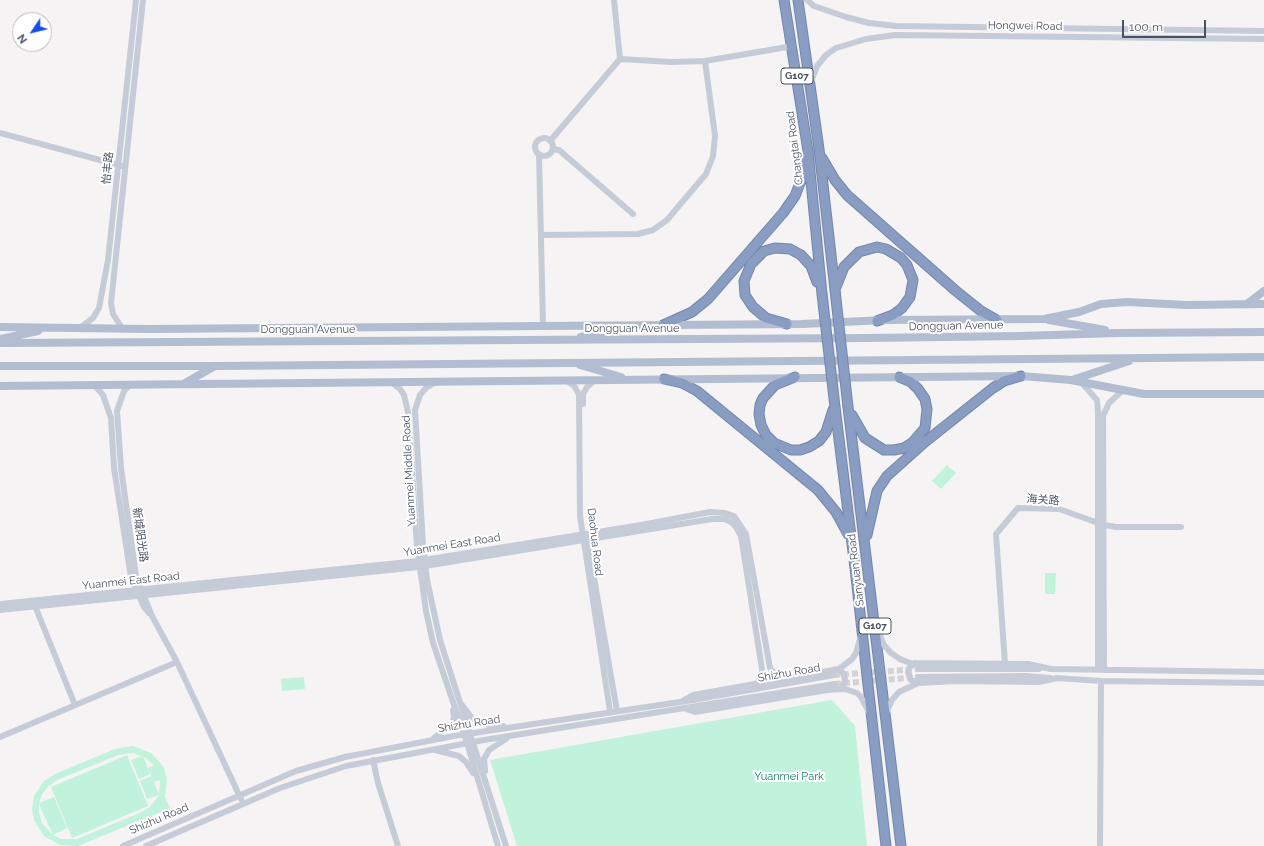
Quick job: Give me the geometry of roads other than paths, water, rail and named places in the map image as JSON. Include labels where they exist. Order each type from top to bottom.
[{"type":"highway","name":"Changtai Road","points":[[784,0],[793,46],[808,151],[822,294]]},
{"type":"highway","name":"Changtai Road","points":[[798,0],[835,290]]},
{"type":"highway","points":[[818,149],[826,166],[847,196],[956,291],[981,311],[997,320]]},
{"type":"highway","points":[[663,325],[692,312],[708,299],[783,213],[797,190],[808,151]]},
{"type":"highway","points":[[835,290],[844,267],[858,252],[877,247],[894,252],[907,265],[912,280],[912,290],[910,297],[902,308],[893,315],[877,321]]},
{"type":"highway","points":[[787,324],[766,318],[752,307],[745,295],[744,281],[746,272],[758,256],[775,248],[790,249],[796,252],[811,266],[822,294]]},
{"type":"highway","name":"Sanyuan Road","points":[[835,290],[901,846]]},
{"type":"highway","name":"Sanyuan Road","points":[[822,294],[886,846]]},
{"type":"highway","points":[[865,544],[877,491],[887,476],[925,442],[993,388],[1004,381],[1021,376]]},
{"type":"highway","points":[[795,377],[775,385],[763,398],[760,405],[759,414],[761,425],[766,435],[774,443],[790,450],[800,450],[819,441],[826,432],[834,407]]},
{"type":"highway","points":[[848,407],[859,430],[865,438],[884,450],[904,448],[919,436],[925,428],[927,409],[925,399],[918,389],[911,382],[899,377]]},
{"type":"highway","points":[[664,379],[682,383],[697,391],[818,490],[836,512],[852,543]]},
{"type":"main road","points":[[1246,304],[1255,300],[1264,291]]},
{"type":"main road","points":[[0,327],[122,328],[787,324],[877,321],[1044,319],[1079,312],[1101,304],[1121,303],[1264,304]]},
{"type":"main road","points":[[1044,319],[1117,333]]},
{"type":"main road","points":[[570,340],[623,326]]},
{"type":"main road","points":[[0,339],[55,328]]},
{"type":"main road","name":"Dongguan Avenue","points":[[0,342],[570,340],[1264,332]]},
{"type":"main road","points":[[0,366],[216,366],[1264,357]]},
{"type":"main road","points":[[1071,380],[1137,358]]},
{"type":"main road","points":[[572,362],[631,380]]},
{"type":"main road","points":[[184,384],[216,366]]},
{"type":"main road","points":[[0,386],[795,377],[1021,376],[1071,380],[1122,391],[1159,394],[1262,396]]},
{"type":"street","name":"怡丰路","points":[[80,328],[93,318],[100,302],[108,260],[136,0]]},
{"type":"street","name":"怡丰路","points":[[122,328],[115,320],[111,303],[143,0]]},
{"type":"street","points":[[550,141],[620,59],[614,0]]},
{"type":"street","name":"Hongwei Road","points":[[807,0],[814,6],[840,16],[869,23],[896,26],[1264,31]]},
{"type":"street","name":"Hongwei Road","points":[[810,87],[817,66],[826,55],[836,48],[866,39],[895,35],[1264,39]]},
{"type":"street","points":[[620,59],[671,62],[706,61],[793,46]]},
{"type":"street","points":[[541,235],[638,234],[654,230],[667,220],[706,174],[713,156],[715,136],[706,61]]},
{"type":"street","points":[[0,133],[126,167]]},
{"type":"street","points":[[542,326],[539,154],[535,148],[538,140],[543,138],[550,141]]},
{"type":"street","points":[[539,154],[548,155],[552,149],[550,141]]},
{"type":"street","points":[[552,149],[559,150],[633,214]]},
{"type":"street","name":"Daohua Road","points":[[564,380],[570,382],[579,395],[580,516],[585,537],[614,711]]},
{"type":"street","name":"Daohua Road","points":[[585,537],[583,394],[587,387],[597,380]]},
{"type":"street","name":"Yuanmei Middle Road","points":[[390,382],[400,389],[404,395],[408,412],[426,611],[433,643],[486,781],[506,846]]},
{"type":"street","name":"Yuanmei Middle Road","points":[[422,563],[415,410],[417,402],[423,392],[433,383],[438,382]]},
{"type":"street","points":[[1081,382],[1097,400],[1101,524]]},
{"type":"street","name":"新城阳光路","points":[[131,384],[124,391],[117,411],[121,468],[136,576],[144,607],[152,616],[177,662],[243,804]]},
{"type":"street","name":"新城阳光路","points":[[94,385],[103,395],[111,418],[114,468],[129,569],[141,593]]},
{"type":"street","points":[[1101,670],[1103,416],[1109,403],[1122,391]]},
{"type":"street","name":"海关路","points":[[1005,664],[996,534],[1018,508],[1059,510],[1101,524],[1116,527],[1181,527]]},
{"type":"street","name":"Yuanmei East Road","points":[[585,537],[710,512],[725,513],[734,516],[746,534],[770,668],[779,679]]},
{"type":"street","name":"Yuanmei East Road","points":[[0,610],[141,593],[422,563],[712,518],[731,522],[736,527],[740,536],[762,669],[762,675],[758,683]]},
{"type":"street","name":"Yuanmei East Road","points":[[0,604],[141,593]]},
{"type":"street","points":[[35,606],[74,705]]},
{"type":"street","points":[[875,625],[884,645],[891,653],[900,659],[915,663],[1028,664],[1051,669]]},
{"type":"street","points":[[682,701],[693,695],[839,669],[852,659],[856,653],[861,633]]},
{"type":"street","points":[[0,737],[177,662]]},
{"type":"street","points":[[915,663],[909,668],[908,672],[911,680],[1039,682],[1056,678],[1102,681],[1264,683]]},
{"type":"street","points":[[837,686],[844,684],[845,678],[839,669]]},
{"type":"street","points":[[918,669],[1264,672]]},
{"type":"street","name":"Shizhu Road","points":[[123,846],[296,771],[372,750],[834,676]]},
{"type":"street","points":[[886,713],[892,700],[899,692],[918,680]]},
{"type":"street","points":[[1100,846],[1102,681]]},
{"type":"street","points":[[837,686],[857,693],[865,702],[871,716]]},
{"type":"street","name":"Shizhu Road","points":[[146,846],[243,804],[321,773],[374,760],[470,742],[837,686]]},
{"type":"street","points":[[455,699],[472,718],[482,724],[513,727]]},
{"type":"street","points":[[429,740],[440,735],[452,723],[454,718],[455,699]]},
{"type":"street","points":[[486,781],[484,759],[488,750],[501,741],[515,736]]},
{"type":"street","name":"Yuanmei Middle Road","points":[[470,742],[478,783],[498,846]]},
{"type":"street","points":[[432,749],[459,756],[466,762],[478,783]]},
{"type":"street","points":[[374,760],[378,783],[398,846]]},
{"type":"tunnel","points":[[834,675],[918,669]]},
{"type":"tunnel","points":[[835,684],[918,677]]},
{"type":"park label","name":"Yuanmei Park","points":[[789,777]]}]
